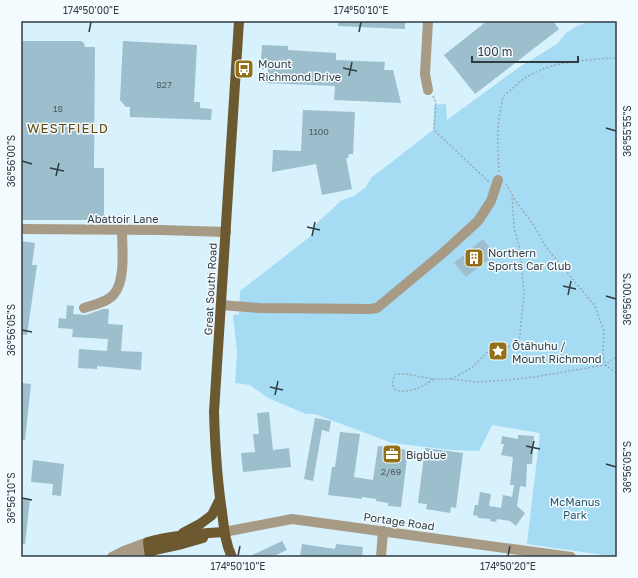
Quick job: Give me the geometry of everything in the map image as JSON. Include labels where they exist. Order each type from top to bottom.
[{"type":"main road","name":"Great South Road","points":[[232,557],[224,532],[220,499],[214,412],[239,21]]},
{"type":"main road","points":[[180,540],[212,515],[220,499]]},
{"type":"main road","name":"Portage Road","points":[[151,552],[180,540],[224,532]]},
{"type":"street","points":[[428,21],[425,74],[428,90]]},
{"type":"street","points":[[222,305],[259,308],[377,308],[443,253],[478,221],[491,201],[499,180]]},
{"type":"street","name":"Abattoir Lane","points":[[21,229],[226,232]]},
{"type":"street","points":[[84,308],[114,295],[119,287],[121,276],[122,230]]},
{"type":"street","name":"Portage Road","points":[[224,532],[292,519],[571,557]]},
{"type":"street","points":[[381,557],[384,531]]},
{"type":"street","name":"Portage Road","points":[[112,557],[124,551],[151,552]]},
{"type":"street","name":"Portage Road","points":[[123,557],[151,552]]},
{"type":"path","points":[[499,180],[498,123],[504,97],[521,80],[534,72],[579,60],[617,58]]},
{"type":"path","points":[[428,90],[436,103],[434,130],[499,180],[535,227],[546,247],[595,306],[604,331],[603,354],[605,365],[617,373]]},
{"type":"path","points":[[451,379],[473,368],[491,348],[507,347],[519,343],[524,294],[520,250],[514,227],[512,195]]},
{"type":"path","points":[[433,379],[413,390],[403,392],[397,391],[392,382],[395,374],[406,374],[433,379],[451,379],[476,382],[497,381],[605,365],[617,357]]},
{"type":"green space","name":"McManus Park","points":[[590,21],[617,21],[617,557],[527,544],[540,433],[492,425],[479,451],[451,450],[392,443],[315,414],[306,414],[268,398],[250,385],[235,383],[237,352],[233,315],[239,314],[240,291],[311,236],[316,224],[342,200],[354,196],[366,187],[371,178],[433,130],[434,105],[446,104],[447,120],[518,68],[557,44],[566,33],[577,26]]},
{"type":"building","points":[[338,21],[405,21],[405,29],[338,26]]},
{"type":"building","points":[[487,21],[553,21],[559,29],[475,94],[444,55]]},
{"type":"building","points":[[21,41],[81,41],[84,43],[85,47],[95,47],[94,168],[104,168],[104,220],[21,220]]},
{"type":"building","points":[[123,41],[197,45],[194,102],[200,102],[200,108],[212,109],[211,120],[130,117],[130,107],[126,107],[120,100]]},
{"type":"building","points":[[262,45],[288,46],[288,50],[336,53],[336,60],[385,62],[384,70],[393,70],[401,103],[334,100],[335,86],[265,83],[268,69],[262,69]]},
{"type":"building","points":[[303,110],[355,112],[353,154],[349,154],[348,158],[346,158],[352,189],[322,195],[316,164],[272,172],[273,150],[301,151]]},
{"type":"building","name":"Northern Sports Car Club","points":[[483,239],[495,254],[466,277],[454,263]]},
{"type":"building","points":[[21,241],[35,243],[32,265],[37,265],[27,335],[21,334]]},
{"type":"building","points":[[67,305],[74,306],[73,314],[86,315],[103,309],[109,309],[108,324],[123,325],[121,351],[142,352],[141,370],[97,366],[97,369],[78,368],[79,349],[107,351],[108,339],[72,337],[73,329],[58,328],[59,318],[66,319]]},
{"type":"building","points":[[21,383],[31,384],[25,440],[21,440]]},
{"type":"building","points":[[269,412],[273,450],[289,448],[291,467],[243,472],[241,453],[255,452],[253,434],[259,434],[257,413]]},
{"type":"building","points":[[315,418],[331,421],[329,432],[322,430],[313,481],[304,479]]},
{"type":"building","points":[[340,432],[360,434],[354,477],[373,480],[378,446],[408,450],[401,507],[388,506],[388,503],[376,501],[376,499],[328,495],[332,467],[335,467]]},
{"type":"building","points":[[518,435],[534,436],[532,464],[527,464],[526,487],[520,486],[517,506],[525,513],[516,526],[510,521],[497,519],[496,522],[490,521],[490,519],[478,518],[478,516],[473,515],[475,505],[478,505],[480,492],[491,494],[489,506],[501,508],[503,495],[512,497],[514,485],[510,485],[513,457],[501,455],[504,444],[501,444],[502,436],[518,439]]},
{"type":"building","points":[[425,448],[463,453],[456,508],[451,507],[450,513],[426,509],[427,504],[418,503]]},
{"type":"building","points":[[33,460],[64,464],[61,496],[52,495],[53,484],[31,482]]},
{"type":"building","points":[[21,498],[30,499],[25,544],[21,544]]},
{"type":"building","points":[[282,541],[287,550],[274,556],[248,557]]},
{"type":"building","points":[[302,544],[335,549],[336,544],[363,547],[362,557],[300,557]]},
{"type":"place","name":"Mount Richmond Drive","points":[[244,69]]},
{"type":"place","name":"Northern Sports Car Club","points":[[474,258]]},
{"type":"place","name":"Ōtāhuhu / Mount Richmond","points":[[498,351]]},
{"type":"place","name":"Bigblue","points":[[392,454]]},
{"type":"district","name":"WESTFIELD","points":[[68,128]]}]
